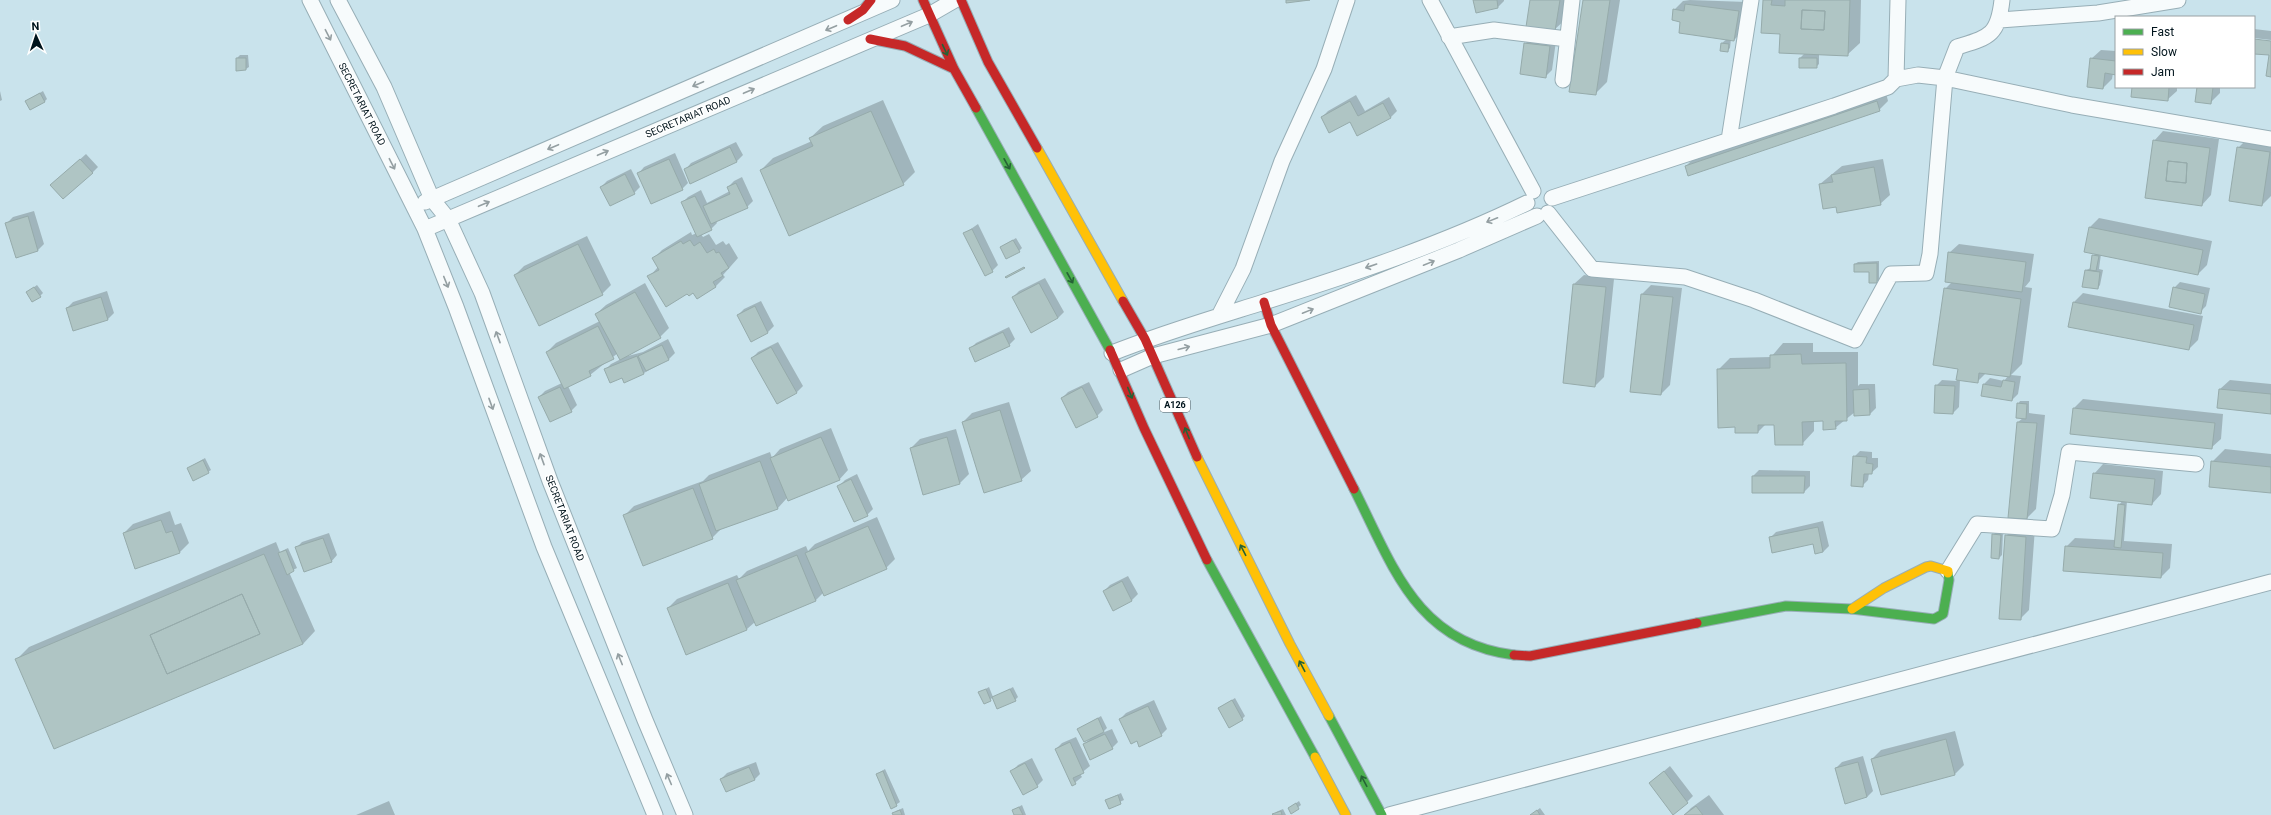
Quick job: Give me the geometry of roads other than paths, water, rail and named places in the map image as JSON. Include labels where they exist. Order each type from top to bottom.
[{"type":"main road","points":[[848,20],[863,10],[871,0]]},
{"type":"main road","points":[[923,0],[954,68],[1121,370],[1144,428],[1205,556],[1346,815]]},
{"type":"main road","name":"A126","points":[[961,0],[988,62],[1154,356],[1192,448],[1290,644],[1382,815]]},
{"type":"main road","points":[[870,39],[915,48],[954,68]]},
{"type":"main road","points":[[1264,302],[1271,325],[1397,575],[1422,611],[1442,629],[1464,643],[1508,656],[1530,656],[1786,606],[1852,609],[1934,619],[1940,616],[1944,610],[1949,580],[1948,571],[1931,566],[1926,567],[1884,588],[1852,609]]},
{"type":"street","name":"SECRETARIAT ROAD","points":[[310,0],[425,229],[456,307],[544,547],[655,815]]},
{"type":"street","name":"SECRETARIAT ROAD","points":[[338,0],[384,87],[432,199],[448,219],[482,293],[550,480],[642,712],[685,815]]},
{"type":"street","points":[[414,207],[892,0]]},
{"type":"street","name":"SECRETARIAT ROAD","points":[[425,229],[929,15],[955,0]]},
{"type":"street","points":[[1219,316],[1243,269],[1282,161],[1324,69],[1347,0]]},
{"type":"street","points":[[1430,0],[1530,197],[1530,211],[1543,215],[1592,269],[1685,277],[1754,300],[1855,340],[1891,274],[1926,273],[1930,254],[1945,78],[1957,48],[1987,38],[2000,20],[2002,0]]},
{"type":"street","points":[[1563,80],[1572,0]]},
{"type":"street","points":[[1729,140],[1751,0]]},
{"type":"street","points":[[1896,79],[1898,0]]},
{"type":"street","points":[[2000,20],[2098,12],[2178,0]]},
{"type":"street","points":[[1449,37],[1494,30],[1567,40]]},
{"type":"street","points":[[1552,198],[1888,87],[1896,79],[1918,75],[1945,78],[2072,105],[2271,139]]},
{"type":"street","points":[[1112,353],[1145,339],[1264,302],[1428,246],[1530,197],[1546,192],[1552,198],[1553,206],[1543,215],[1460,250],[1271,325],[1154,356],[1121,370]]},
{"type":"street","points":[[1948,571],[1977,524],[2052,529],[2062,495],[2069,452],[2196,464]]},
{"type":"street","points":[[1389,815],[2271,582]]}]
